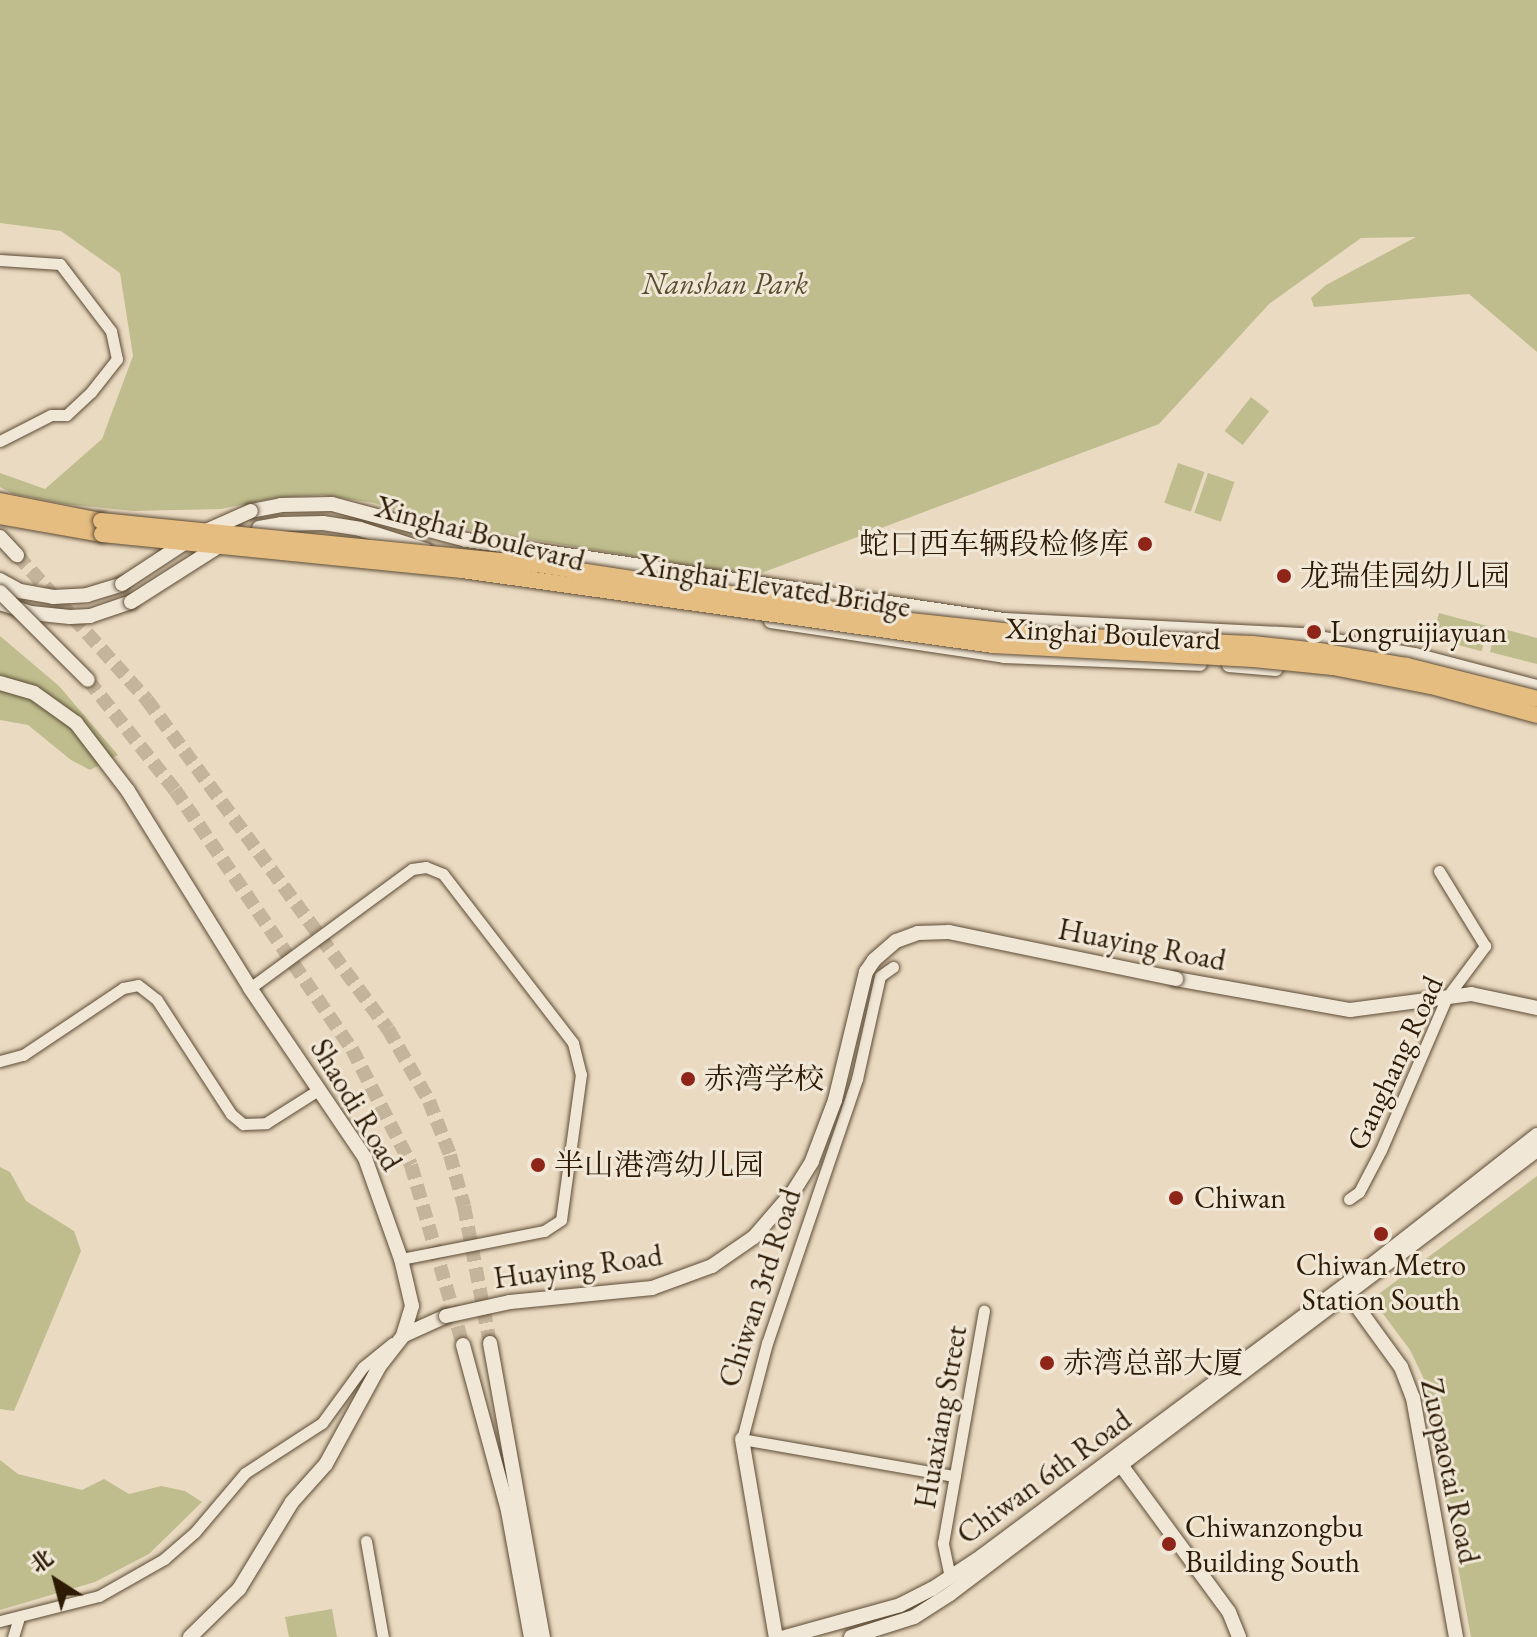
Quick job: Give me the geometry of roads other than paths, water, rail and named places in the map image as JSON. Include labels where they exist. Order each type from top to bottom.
[{"type":"main road","name":"Xinghai Elevated Bridge","points":[[0,501],[101,521],[548,566],[901,620],[1039,635],[1252,644],[1319,651],[1407,666],[1537,699]]},
{"type":"main road","name":"Xinghai Elevated Bridge","points":[[0,516],[66,530],[327,555],[597,587],[993,645],[1254,659],[1333,667],[1431,686],[1537,715]]},
{"type":"street","points":[[0,260],[60,264],[70,273],[111,331],[117,359],[91,392],[66,415],[51,415],[0,441]]},
{"type":"street","name":"Xinghai Boulevard","points":[[0,580],[20,591],[53,597],[87,595],[122,584],[195,536],[251,511],[281,505],[332,504],[466,540],[1004,620],[1301,635],[1415,655],[1537,687]]},
{"type":"street","name":"Xinghai Boulevard","points":[[0,603],[31,613],[90,616],[131,602],[204,554],[259,528],[304,522],[343,526],[557,584],[896,643],[1004,656],[1299,670],[1364,679],[1537,721]]},
{"type":"street","points":[[0,537],[17,555]]},
{"type":"street","points":[[0,592],[88,680]]},
{"type":"street","name":"Shaodi Road","points":[[0,683],[34,693],[82,730],[128,791],[250,988],[369,1166],[401,1259],[412,1306],[403,1336],[379,1367],[332,1455],[292,1502],[239,1589],[190,1637]]},
{"type":"street","points":[[250,988],[412,869],[426,867],[443,874],[573,1043],[581,1074],[561,1220],[544,1231],[401,1259]]},
{"type":"street","name":"Ganghang Road","points":[[1349,1199],[1359,1192],[1381,1150],[1447,997],[1485,946],[1439,871]]},
{"type":"street","name":"Huaying Road","points":[[0,1621],[99,1596],[176,1550],[245,1473],[315,1429],[363,1367],[403,1336],[446,1316],[510,1302],[652,1288],[712,1266],[754,1237],[785,1204],[812,1161],[835,1100],[866,972],[874,960],[896,941],[918,933],[949,932],[1176,979],[1350,1010],[1471,994],[1537,1008]]},
{"type":"street","name":"Chiwan 3rd Road","points":[[776,1637],[742,1439],[767,1343],[857,1079],[880,976],[893,967]]},
{"type":"street","points":[[0,1061],[23,1055],[123,988],[138,985],[157,1000],[231,1114],[243,1124],[266,1123],[318,1090]]},
{"type":"street","name":"Chiwan 6th Road","points":[[1345,1291],[1537,1135]]},
{"type":"street","name":"Chiwan 6th Road","points":[[851,1637],[927,1609],[1345,1291],[1537,1150]]},
{"type":"street","name":"Zuopaotai Road","points":[[1345,1291],[1401,1367],[1413,1398],[1456,1637]]},
{"type":"street","name":"Huaxiang Street","points":[[950,1577],[943,1543],[984,1311]]},
{"type":"street","points":[[490,1343],[543,1637]]},
{"type":"street","points":[[463,1345],[508,1511],[531,1637]]},
{"type":"street","points":[[742,1439],[955,1476]]},
{"type":"street","points":[[1118,1462],[1229,1612],[1239,1637]]},
{"type":"street","name":"Chiwan 6th Road","points":[[785,1637],[882,1612],[915,1599],[1118,1462]]},
{"type":"street","points":[[366,1541],[383,1637]]},
{"type":"street","points":[[13,1637],[19,1617]]},
{"type":"tunnel","points":[[17,555],[147,700],[388,1029],[429,1101],[450,1155],[464,1206],[490,1343]]},
{"type":"tunnel","points":[[88,680],[175,790],[352,1049],[411,1165],[463,1345]]},
{"type":"place","name":"蛇口西车辆段检修库","points":[[1145,544]]},
{"type":"place","name":"龙瑞佳园幼儿园","points":[[1284,576]]},
{"type":"place","name":"Longruijiayuan","points":[[1314,632]]},
{"type":"place","name":"赤湾学校","points":[[688,1079]]},
{"type":"place","name":"半山港湾幼儿园","points":[[538,1165]]},
{"type":"place","name":"Chiwan","points":[[1176,1198]]},
{"type":"place","name":"Chiwan Metro Station South","points":[[1381,1234]]},
{"type":"place","name":"赤湾总部大厦","points":[[1047,1363]]},
{"type":"place","name":"Chiwanzongbu Building South","points":[[1169,1544]]},
{"type":"park label","name":"Nanshan Park","points":[[725,284]]}]
